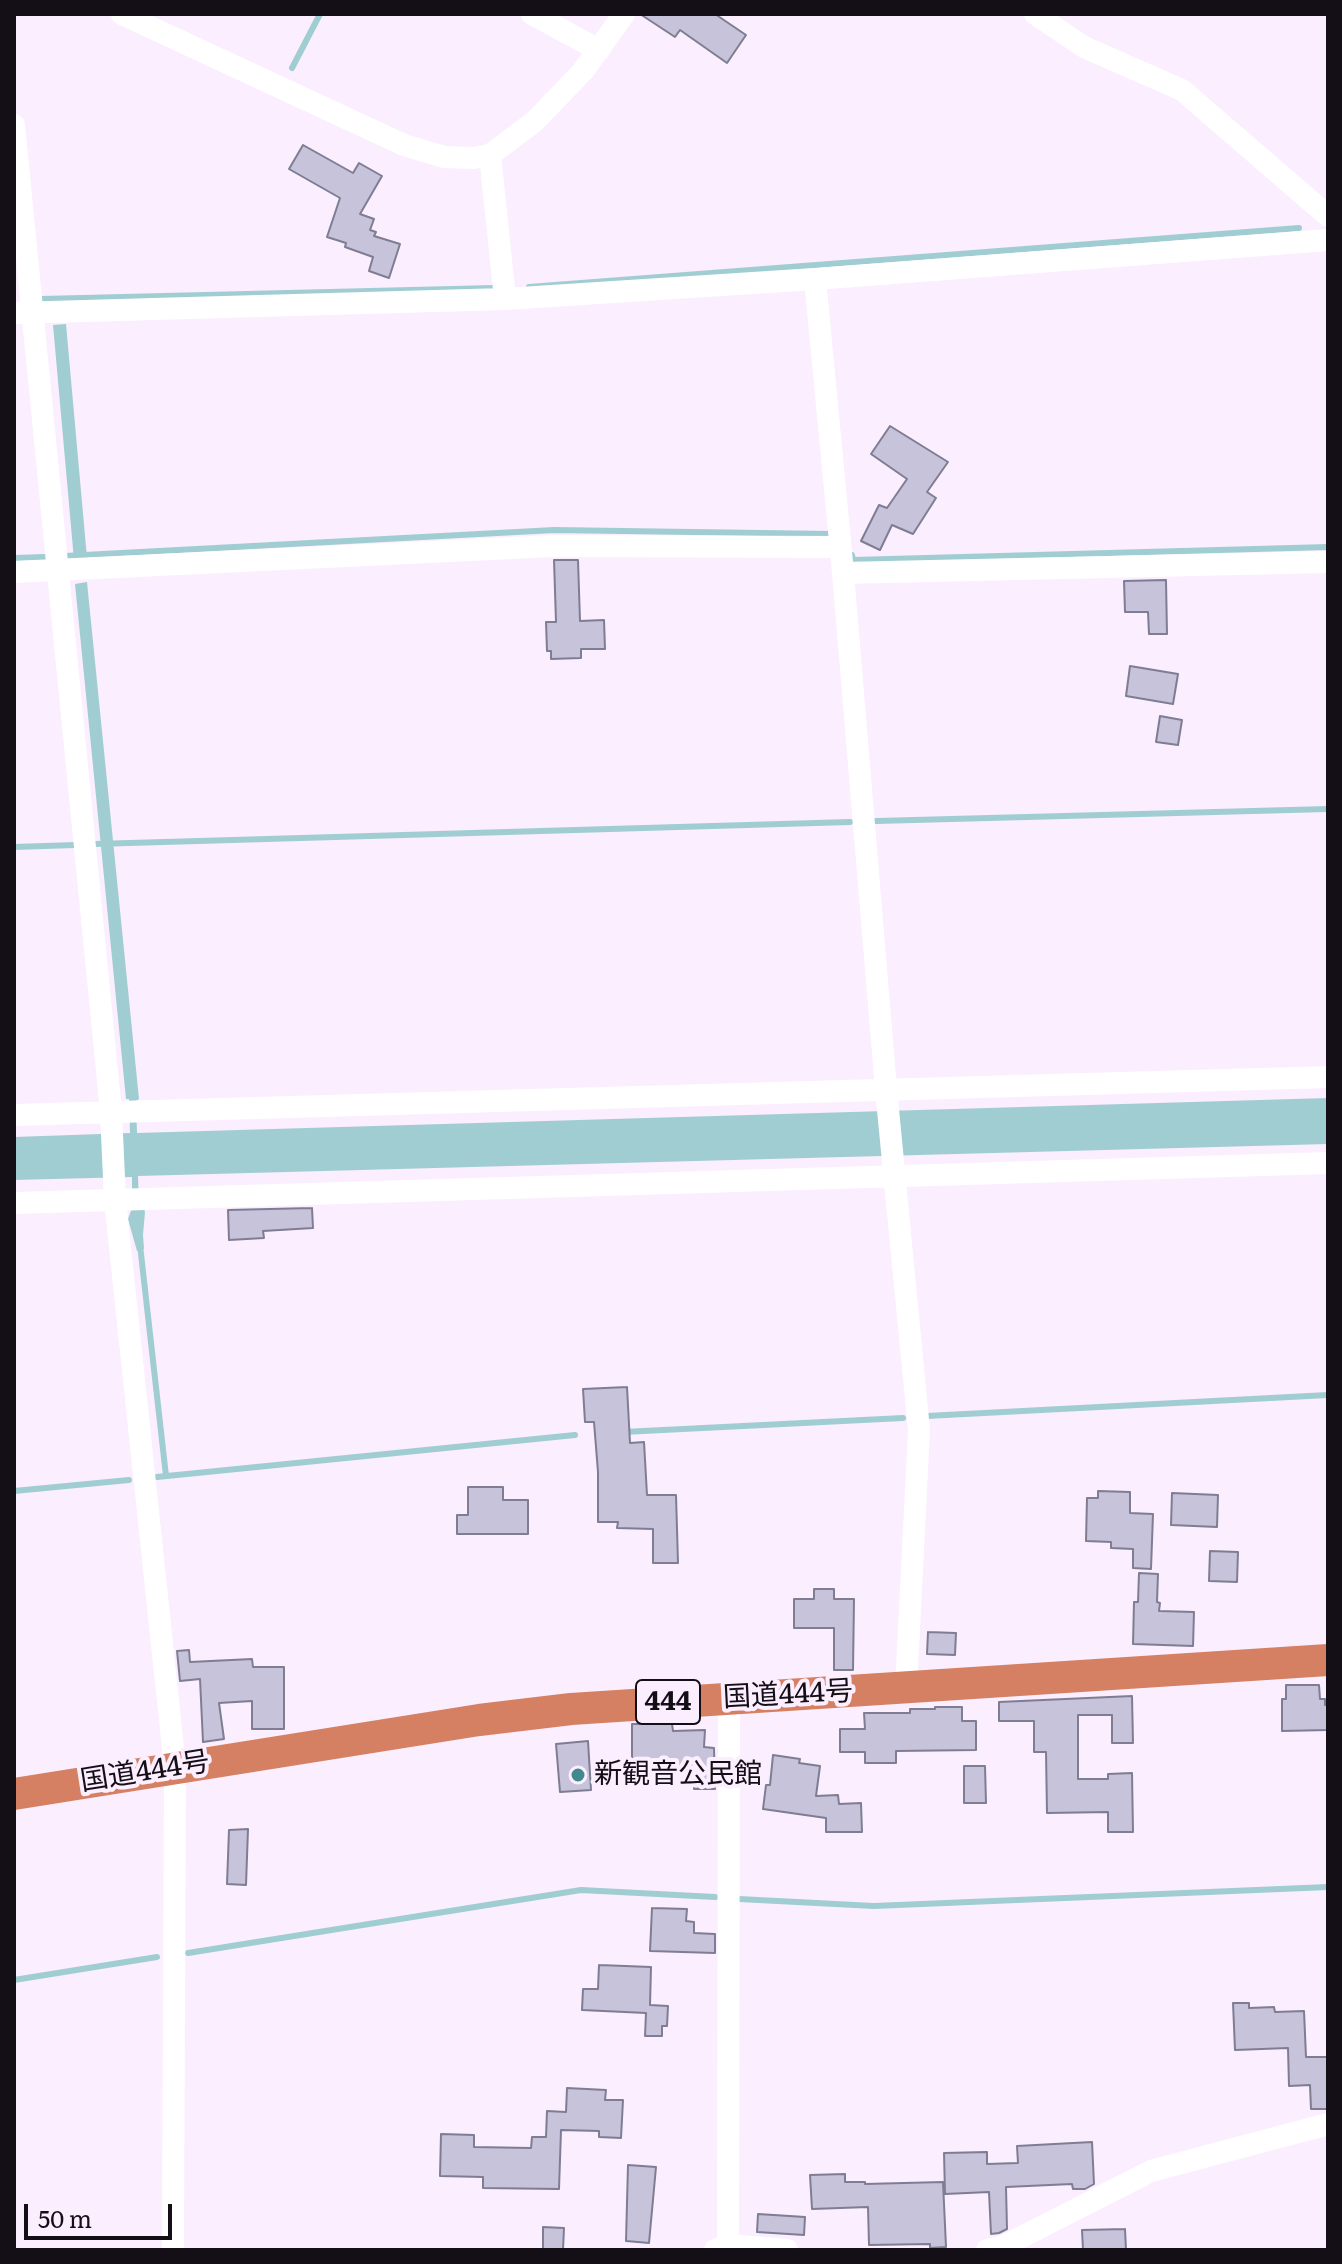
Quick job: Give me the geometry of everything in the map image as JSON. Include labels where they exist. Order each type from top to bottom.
[{"type":"highway","name":"国道444号","points":[[14,1794],[479,1720],[571,1709],[1328,1660]]},
{"type":"street","points":[[122,14],[404,145],[444,157],[473,158],[490,155],[535,121],[583,71],[624,14]]},
{"type":"street","points":[[532,14],[599,50]]},
{"type":"street","points":[[1035,14],[1084,47],[1182,90],[1328,216]]},
{"type":"street","points":[[14,125],[23,313],[72,570],[122,1115],[125,1196],[175,1767],[173,2250]]},
{"type":"street","points":[[490,155],[505,299]]},
{"type":"street","points":[[23,313],[505,299],[1328,240]]},
{"type":"street","points":[[815,279],[843,573],[886,1096],[919,1430],[906,1688]]},
{"type":"street","points":[[14,572],[553,546],[840,547]]},
{"type":"street","points":[[843,573],[1328,562]]},
{"type":"street","points":[[14,1115],[886,1096],[1328,1077]]},
{"type":"street","points":[[14,1203],[125,1196],[894,1169],[1328,1163]]},
{"type":"street","points":[[729,1698],[721,2247],[787,2250]]},
{"type":"street","points":[[987,2250],[1004,2246],[1151,2171],[1328,2124]]},
{"type":"shaded area","points":[[66,324],[87,558],[74,560],[53,325]]},
{"type":"shaded area","points":[[87,582],[139,1099],[136,1101],[137,1133],[1328,1098],[1328,1144],[138,1176],[139,1206],[143,1206],[145,1212],[144,1249],[137,1251],[128,1219],[132,1208],[132,1177],[14,1180],[14,1137],[130,1133],[75,584]]},
{"type":"building","points":[[640,14],[715,14],[746,35],[727,63],[680,30],[675,37]]},
{"type":"building","points":[[303,145],[353,173],[359,163],[382,176],[360,214],[374,219],[370,230],[376,232],[374,236],[400,244],[389,278],[369,271],[373,257],[327,237],[340,198],[289,169]]},
{"type":"building","points":[[890,426],[948,462],[927,492],[936,498],[913,534],[892,525],[880,550],[861,541],[879,505],[887,508],[907,479],[871,454]]},
{"type":"building","points":[[554,560],[578,560],[580,621],[604,620],[605,649],[581,649],[581,658],[551,659],[551,651],[547,651],[546,622],[556,622]]},
{"type":"building","points":[[1166,580],[1167,634],[1149,634],[1148,612],[1125,612],[1124,581]]},
{"type":"building","points":[[1130,666],[1178,674],[1173,704],[1126,696]]},
{"type":"building","points":[[1160,716],[1182,720],[1178,745],[1156,742]]},
{"type":"building","points":[[312,1208],[313,1228],[263,1231],[264,1238],[229,1240],[228,1210]]},
{"type":"building","points":[[627,1387],[630,1443],[644,1442],[647,1495],[676,1495],[678,1563],[653,1563],[653,1529],[617,1528],[618,1522],[598,1522],[594,1422],[585,1422],[583,1389]]},
{"type":"building","points":[[468,1487],[503,1487],[503,1500],[528,1500],[528,1534],[457,1534],[457,1515],[468,1515]]},
{"type":"building","points":[[1098,1491],[1130,1492],[1130,1513],[1153,1514],[1151,1569],[1133,1568],[1133,1549],[1111,1548],[1111,1542],[1086,1541],[1087,1498],[1098,1498]]},
{"type":"building","points":[[1172,1493],[1218,1495],[1217,1527],[1171,1525]]},
{"type":"building","points":[[1210,1551],[1238,1552],[1237,1582],[1209,1581]]},
{"type":"building","points":[[1139,1573],[1158,1574],[1159,1611],[1194,1612],[1193,1646],[1133,1644],[1134,1602],[1138,1602]]},
{"type":"building","points":[[814,1589],[834,1589],[834,1599],[854,1599],[853,1670],[834,1670],[834,1628],[794,1628],[794,1599],[814,1599]]},
{"type":"building","points":[[928,1632],[956,1633],[955,1655],[927,1654]]},
{"type":"building","points":[[189,1650],[190,1662],[252,1659],[253,1667],[284,1667],[284,1729],[252,1729],[252,1701],[219,1703],[224,1739],[203,1742],[200,1679],[180,1681],[177,1651]]},
{"type":"building","points":[[1286,1685],[1319,1685],[1320,1699],[1325,1699],[1325,1705],[1328,1705],[1328,1730],[1282,1731],[1282,1699],[1286,1699]]},
{"type":"building","points":[[1132,1696],[1133,1743],[1112,1743],[1112,1715],[1078,1715],[1078,1779],[1108,1779],[1108,1774],[1132,1773],[1133,1832],[1108,1832],[1108,1812],[1047,1813],[1046,1752],[1034,1752],[1034,1721],[999,1721],[999,1702]]},
{"type":"building","points":[[962,1707],[962,1721],[976,1721],[976,1750],[896,1751],[896,1763],[865,1763],[865,1752],[840,1752],[840,1729],[865,1729],[864,1713],[910,1713],[910,1709]]},
{"type":"building","points":[[632,1724],[672,1724],[673,1731],[705,1730],[704,1747],[714,1748],[715,1789],[694,1789],[694,1767],[660,1768],[660,1774],[632,1774]]},
{"type":"building","points":[[588,1741],[591,1790],[560,1792],[556,1744]]},
{"type":"building","points":[[773,1755],[820,1766],[816,1796],[838,1795],[839,1804],[861,1803],[862,1832],[826,1832],[826,1818],[763,1809],[766,1785],[770,1785]]},
{"type":"building","points":[[964,1766],[985,1766],[986,1803],[964,1803]]},
{"type":"building","points":[[248,1829],[246,1885],[227,1884],[229,1830]]},
{"type":"building","points":[[652,1908],[687,1909],[686,1921],[694,1922],[694,1933],[715,1934],[715,1953],[650,1951]]},
{"type":"building","points":[[599,1965],[651,1967],[650,2005],[668,2006],[667,2026],[662,2026],[662,2036],[645,2036],[646,2013],[582,2010],[583,1989],[598,1989]]},
{"type":"building","points":[[1233,2003],[1249,2003],[1249,2008],[1274,2007],[1275,2012],[1304,2011],[1306,2057],[1328,2057],[1328,2109],[1311,2109],[1310,2085],[1289,2086],[1288,2048],[1235,2050]]},
{"type":"building","points":[[567,2088],[606,2090],[605,2100],[623,2100],[621,2138],[599,2137],[599,2131],[561,2130],[559,2189],[483,2188],[483,2177],[440,2176],[441,2134],[474,2135],[474,2147],[531,2148],[532,2137],[546,2137],[547,2111],[566,2112]]},
{"type":"building","points":[[1092,2142],[1094,2184],[1085,2189],[1073,2189],[1072,2184],[1006,2187],[1007,2229],[999,2233],[991,2234],[989,2192],[945,2194],[944,2153],[987,2152],[987,2164],[1018,2163],[1017,2146]]},
{"type":"building","points":[[628,2165],[656,2167],[649,2243],[626,2241]]},
{"type":"building","points":[[845,2174],[845,2182],[865,2184],[943,2182],[946,2247],[930,2248],[930,2244],[869,2245],[868,2207],[812,2209],[810,2175]]},
{"type":"building","points":[[758,2214],[805,2217],[804,2235],[757,2232]]},
{"type":"building","points":[[543,2227],[564,2228],[563,2250],[543,2250]]},
{"type":"building","points":[[1125,2229],[1126,2250],[1083,2250],[1082,2230]]},
{"type":"waterway","points":[[292,68],[320,14]]},
{"type":"waterway","points":[[529,287],[1299,228]]},
{"type":"waterway","points":[[41,299],[494,288]]},
{"type":"waterway","points":[[65,556],[554,530],[831,534]]},
{"type":"waterway","points":[[852,555],[853,560],[1328,547]]},
{"type":"waterway","points":[[14,558],[46,557]]},
{"type":"waterway","points":[[876,821],[1328,809]]},
{"type":"waterway","points":[[95,844],[850,822]]},
{"type":"waterway","points":[[14,847],[75,845]]},
{"type":"waterway","points":[[140,1245],[166,1476]]},
{"type":"waterway","points":[[927,1416],[1328,1395]]},
{"type":"waterway","points":[[623,1432],[903,1418]]},
{"type":"waterway","points":[[157,1477],[575,1435]]},
{"type":"waterway","points":[[14,1491],[129,1480]]},
{"type":"waterway","points":[[739,1899],[874,1906],[1328,1887]]},
{"type":"waterway","points":[[188,1953],[581,1890],[715,1897]]},
{"type":"waterway","points":[[14,1980],[157,1957]]},
{"type":"place","name":"新観音公民館","points":[[578,1775]]}]
